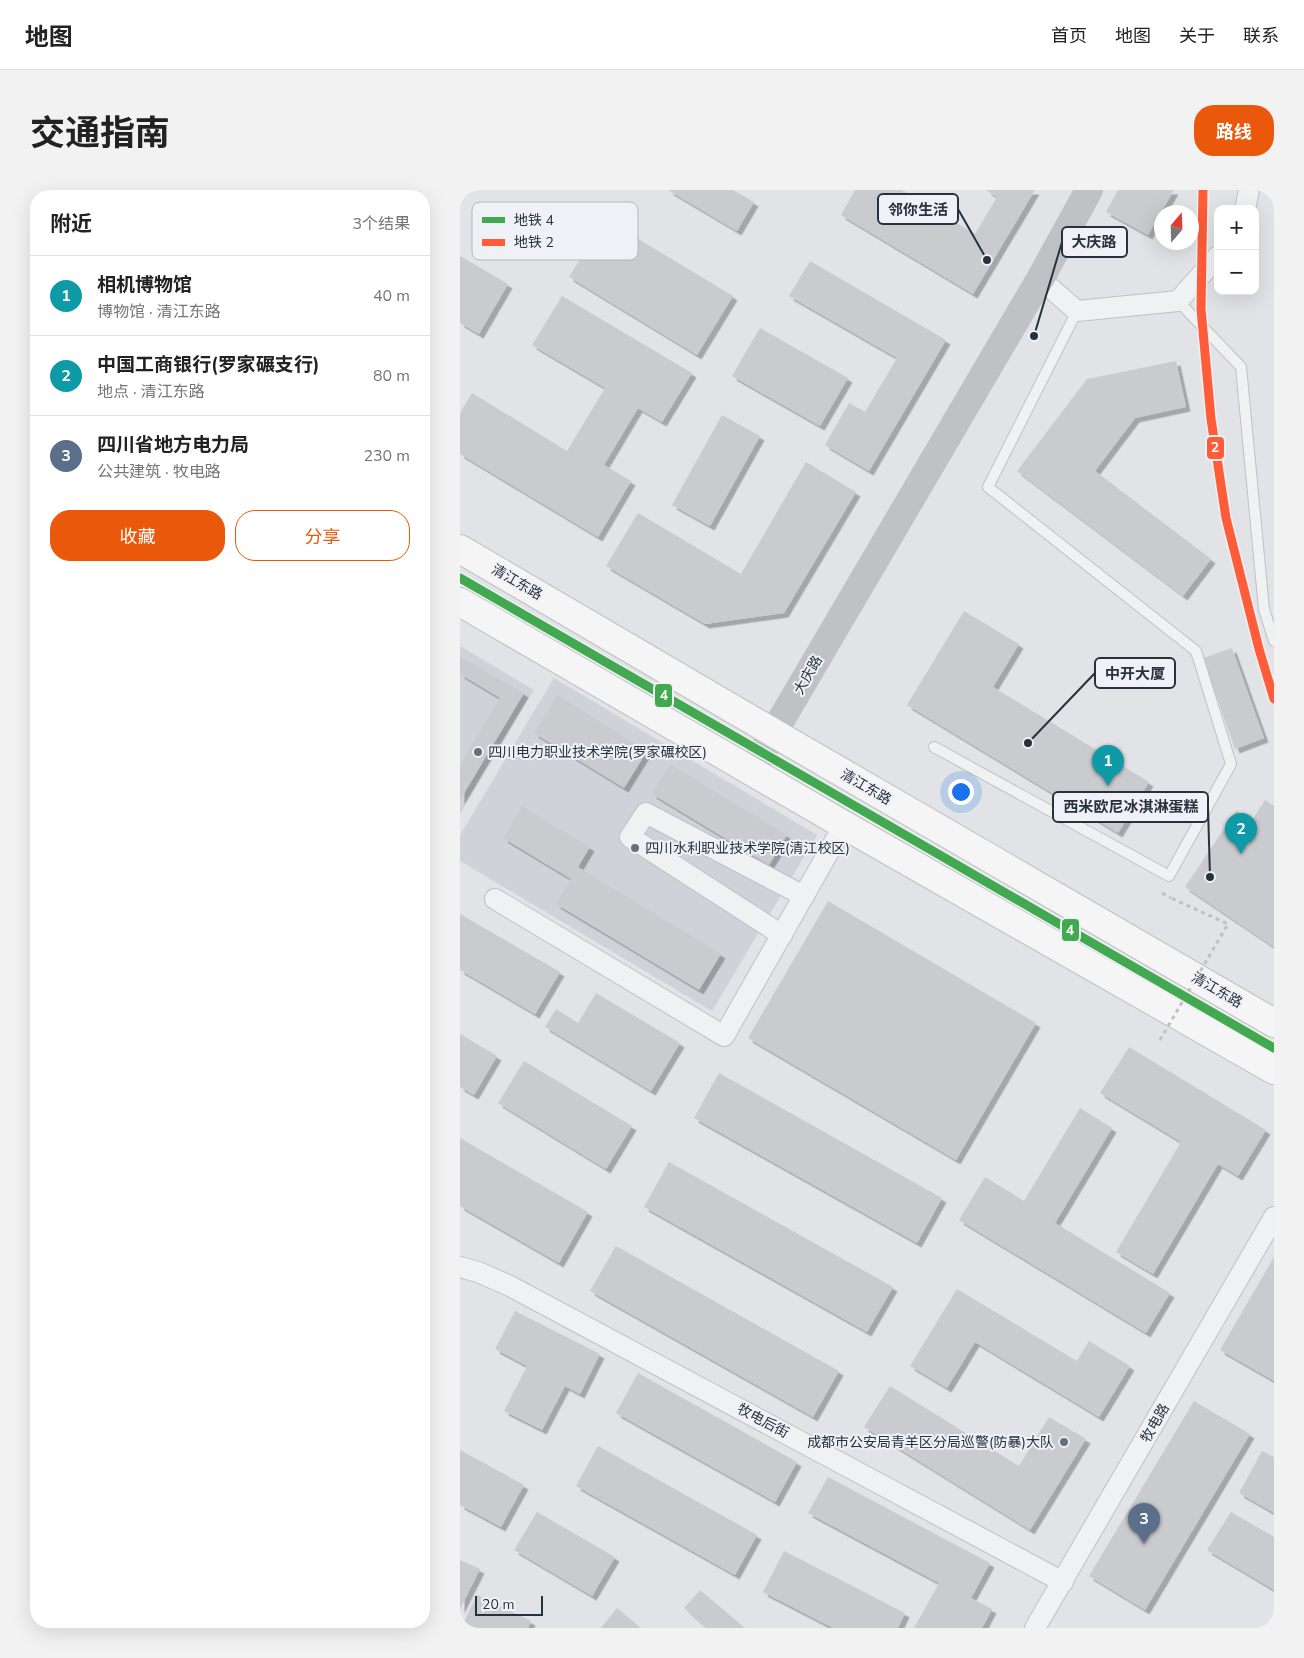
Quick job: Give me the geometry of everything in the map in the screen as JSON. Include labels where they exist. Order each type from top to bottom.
[{"type":"main road","name":"清江东路","points":[[460,549],[1274,1023]]},
{"type":"main road","points":[[460,602],[844,825],[1274,1070]]},
{"type":"street","name":"大庆路","points":[[751,771],[1040,279],[1089,190]]},
{"type":"street","points":[[1246,205],[1249,190]]},
{"type":"street","points":[[1040,279],[1077,310],[1178,301],[1214,260]]},
{"type":"street","points":[[782,935],[630,837],[646,813],[804,896]]},
{"type":"street","points":[[495,898],[724,1036],[844,825]]},
{"type":"street","name":"牧电路","points":[[1035,1628],[1274,1217]]},
{"type":"street","name":"牧电后街","points":[[460,1267],[478,1272],[510,1286],[1063,1582]]},
{"type":"lane","points":[[1178,301],[1241,367],[1264,609],[1274,641]]},
{"type":"lane","points":[[934,746],[1169,876],[1231,764],[1196,651],[988,486],[1077,310]]},
{"type":"path","points":[[1160,1040],[1228,924],[1172,898]]},
{"type":"shaded area","name":"四川电力职业技术学院(罗家碾校区)","points":[[460,646],[534,690],[460,814]]},
{"type":"shaded area","name":"四川水利职业技术学院(清江校区)","points":[[554,678],[817,835],[712,1011],[460,861],[460,835]]},
{"type":"building","points":[[668,190],[733,190],[754,202],[737,231]]},
{"type":"building","points":[[855,190],[902,190],[975,234],[997,197],[986,190],[1035,190],[973,294],[841,215]]},
{"type":"building","points":[[1118,190],[1174,190],[1165,205],[1154,205],[1154,225],[1148,235],[1106,212]]},
{"type":"building","points":[[638,239],[733,296],[697,355],[569,277],[580,260],[638,260]]},
{"type":"building","points":[[460,256],[508,284],[479,334],[460,323]]},
{"type":"building","points":[[810,261],[946,340],[869,471],[825,445],[849,403],[865,412],[897,358],[789,296]]},
{"type":"building","points":[[562,296],[692,373],[662,422],[638,408],[604,465],[631,481],[598,537],[460,454],[460,413],[472,393],[567,451],[605,388],[532,345]]},
{"type":"building","points":[[760,328],[848,378],[820,426],[732,376]]},
{"type":"building","points":[[1176,361],[1186,407],[1135,418],[1095,471],[1211,559],[1183,596],[1017,471],[1087,379]]},
{"type":"building","points":[[722,415],[760,436],[710,526],[672,505]]},
{"type":"building","points":[[806,462],[856,492],[784,613],[705,624],[606,566],[638,513],[741,574]]},
{"type":"building","points":[[964,611],[1019,644],[993,687],[1149,782],[1118,833],[907,705]]},
{"type":"building","points":[[1232,648],[1264,738],[1235,749],[1203,658]]},
{"type":"building","points":[[460,656],[524,693],[460,800],[460,765],[500,698],[460,674]]},
{"type":"building","points":[[557,695],[647,751],[624,788],[534,733]]},
{"type":"building","points":[[670,764],[787,835],[769,865],[652,794]]},
{"type":"building","points":[[1265,800],[1274,806],[1274,947],[1185,887],[1236,811],[1251,822]]},
{"type":"building","points":[[522,806],[590,847],[578,867],[721,954],[699,990],[556,904],[571,879],[503,838]]},
{"type":"building","points":[[828,901],[1036,1023],[956,1160],[748,1038]]},
{"type":"building","points":[[460,914],[560,972],[535,1014],[460,970]]},
{"type":"building","points":[[596,993],[680,1043],[651,1091],[545,1027],[556,1009],[578,1023]]},
{"type":"building","points":[[460,1034],[497,1056],[474,1095],[460,1087]]},
{"type":"building","points":[[1129,1047],[1266,1130],[1238,1176],[1218,1164],[1153,1274],[1116,1252],[1181,1142],[1100,1093]]},
{"type":"building","points":[[524,1061],[632,1126],[606,1169],[498,1103]]},
{"type":"building","points":[[719,1073],[942,1198],[917,1243],[694,1118]]},
{"type":"building","points":[[1080,1108],[1112,1128],[1055,1223],[1170,1293],[1146,1333],[959,1220],[985,1177],[1024,1201]]},
{"type":"building","points":[[460,1138],[588,1212],[559,1263],[460,1206]]},
{"type":"building","points":[[669,1162],[893,1287],[867,1332],[644,1207]]},
{"type":"building","points":[[616,1246],[839,1371],[813,1417],[590,1291]]},
{"type":"building","points":[[1274,1257],[1274,1381],[1220,1350]]},
{"type":"building","points":[[957,1289],[1077,1361],[1089,1341],[1130,1366],[1099,1417],[975,1342],[947,1388],[910,1366]]},
{"type":"building","points":[[515,1311],[600,1354],[580,1394],[565,1386],[542,1430],[504,1411],[527,1366],[495,1349]]},
{"type":"building","points":[[638,1373],[797,1462],[775,1502],[616,1413]]},
{"type":"building","points":[[890,1386],[1019,1466],[1049,1417],[1086,1439],[1030,1530],[864,1427]]},
{"type":"building","points":[[1194,1401],[1250,1434],[1145,1610],[1089,1576]]},
{"type":"building","points":[[598,1446],[757,1535],[735,1575],[576,1486]]},
{"type":"building","points":[[460,1450],[524,1485],[501,1527],[460,1505]]},
{"type":"building","points":[[1262,1451],[1274,1457],[1274,1513],[1239,1493]]},
{"type":"building","points":[[828,1477],[990,1563],[971,1598],[992,1609],[982,1628],[914,1628],[939,1583],[808,1513]]},
{"type":"building","points":[[537,1512],[615,1557],[592,1596],[514,1550]]},
{"type":"building","points":[[1231,1512],[1274,1537],[1274,1590],[1207,1550]]},
{"type":"building","points":[[784,1551],[905,1613],[898,1628],[833,1628],[763,1592]]},
{"type":"building","points":[[460,1560],[480,1569],[460,1609]]},
{"type":"building","points":[[700,1590],[745,1628],[707,1628],[684,1608]]},
{"type":"building","points":[[477,1595],[531,1621],[528,1628],[461,1628]]},
{"type":"building","points":[[617,1608],[641,1628],[601,1628]]},
{"type":"metro line","name":"2","points":[[1203,190],[1201,309],[1211,419],[1226,518],[1259,649],[1274,699]]},
{"type":"metro line","name":"4","points":[[460,578],[1274,1048]]},
{"type":"place","name":"邻你生活","points":[[987,260]]},
{"type":"place","name":"大庆路","points":[[1034,336]]},
{"type":"place","name":"中开大厦","points":[[1028,743]]},
{"type":"place","name":"四川电力职业技术学院(罗家碾校区)","points":[[478,752]]},
{"type":"place","name":"相机博物馆","points":[[1108,786]]},
{"type":"place","name":"四川水利职业技术学院(清江校区)","points":[[635,848]]},
{"type":"place","name":"中国工商银行(罗家碾支行)","points":[[1241,854]]},
{"type":"place","name":"西米欧尼冰淇淋蛋糕","points":[[1210,877]]},
{"type":"place","name":"成都市公安局青羊区分局巡警(防暴)大队","points":[[1064,1442]]},
{"type":"place","name":"四川省地方电力局","points":[[1144,1544]]}]
